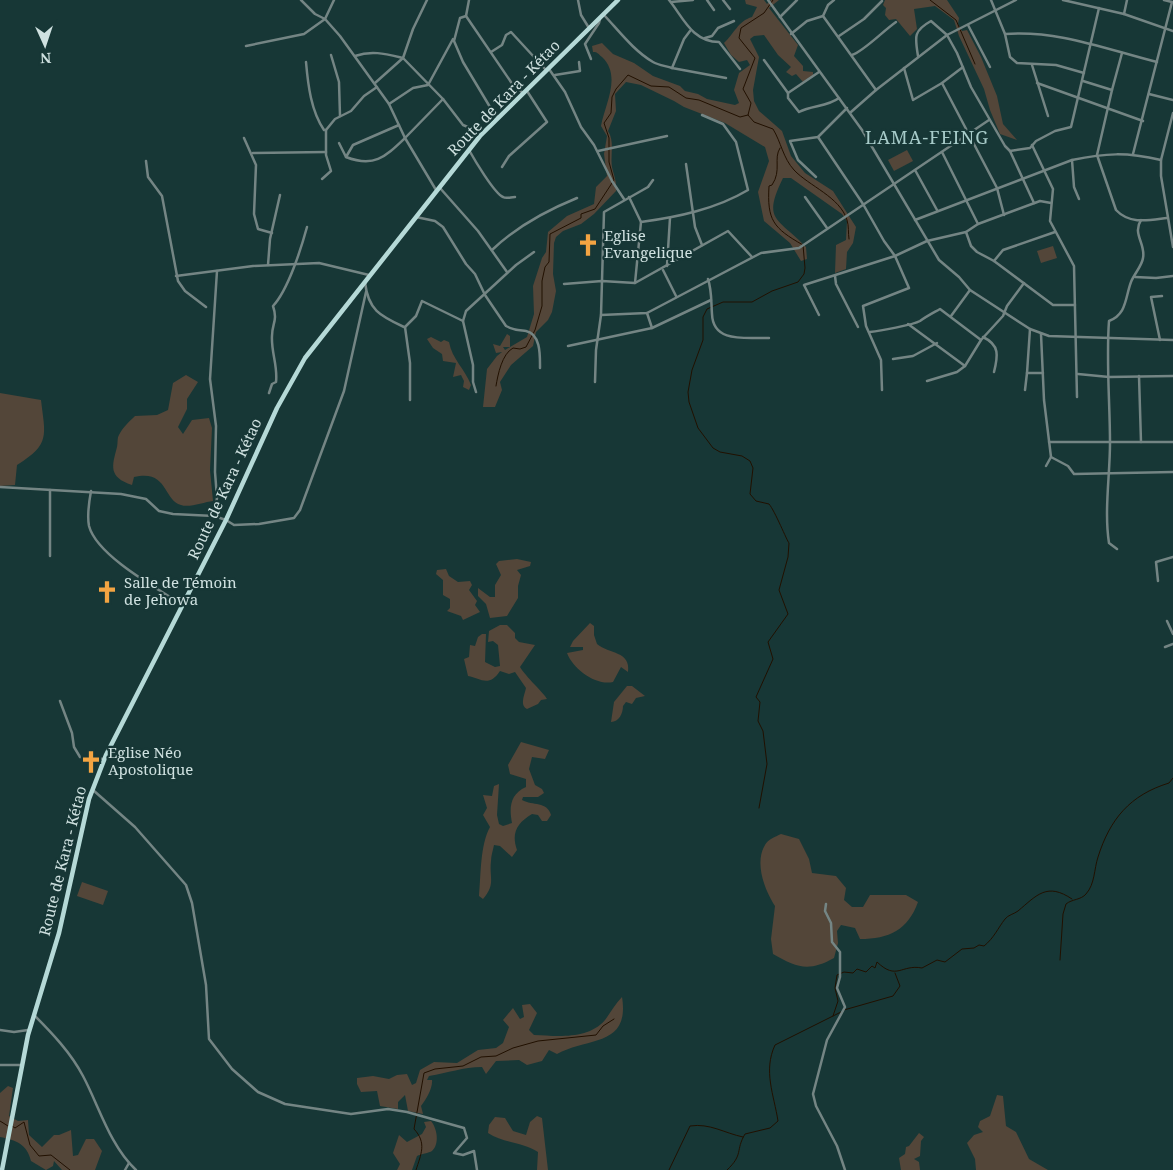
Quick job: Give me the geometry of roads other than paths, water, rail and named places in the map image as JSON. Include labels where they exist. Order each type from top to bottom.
[{"type":"main road","name":"Route de Kara - Kétao","points":[[2,1170],[21,1065],[59,933],[92,790],[104,759],[226,520],[277,408],[295,374],[364,281],[480,136],[618,0]]},
{"type":"street","points":[[301,0],[315,14],[325,19],[356,56],[389,104],[405,138],[438,188],[478,231],[507,272]]},
{"type":"street","points":[[246,46],[304,34],[325,19],[334,0]]},
{"type":"street","points":[[375,83],[403,58],[413,29],[427,0]]},
{"type":"street","points":[[469,0],[466,16],[513,85],[524,92],[547,122],[509,156],[502,167]]},
{"type":"street","points":[[578,0],[581,15],[589,29]]},
{"type":"street","points":[[609,0],[612,6]]},
{"type":"street","points":[[670,1],[693,0]]},
{"type":"street","points":[[707,0],[714,10]]},
{"type":"street","points":[[723,0],[730,9]]},
{"type":"street","points":[[768,0],[819,72],[851,112],[939,260],[959,276],[970,290],[1030,329],[1041,334],[1108,340],[1173,340]]},
{"type":"street","points":[[780,18],[797,0]]},
{"type":"street","points":[[791,34],[807,21],[823,16],[828,5],[834,0]]},
{"type":"street","points":[[991,0],[1005,34],[1010,57],[1017,63],[1056,65],[1084,73]]},
{"type":"street","points":[[851,112],[918,56],[947,35],[996,12],[1016,0]]},
{"type":"street","points":[[1063,0],[1124,14],[1173,30]]},
{"type":"street","points":[[1124,14],[1127,0]]},
{"type":"street","points":[[1133,154],[1173,2],[1164,0]]},
{"type":"street","points":[[670,1],[690,31],[718,42],[740,69]]},
{"type":"street","points":[[839,36],[864,19],[882,1]]},
{"type":"street","points":[[1010,152],[1030,148],[1054,132],[1070,127],[1083,81],[1099,8]]},
{"type":"street","points":[[389,104],[413,88],[428,85],[454,39],[460,18],[466,16]]},
{"type":"street","points":[[823,16],[876,90]]},
{"type":"street","points":[[591,58],[585,44],[602,17],[655,64],[726,78]]},
{"type":"street","points":[[705,38],[712,36],[718,28],[734,21]]},
{"type":"street","points":[[918,56],[916,36],[919,27],[932,21],[947,35],[989,120],[1010,152],[1034,203]]},
{"type":"street","points":[[852,56],[861,52],[868,43],[896,22]]},
{"type":"street","points":[[968,25],[990,67]]},
{"type":"street","points":[[672,68],[684,39],[690,31]]},
{"type":"street","points":[[491,52],[502,45],[506,34],[511,32],[555,75],[580,126],[598,151],[613,182],[624,199]]},
{"type":"street","points":[[1005,34],[1027,33],[1092,42],[1122,53],[1157,62]]},
{"type":"street","points":[[454,39],[463,62],[493,112],[499,118]]},
{"type":"street","points":[[356,56],[367,53],[383,53],[403,58],[464,124],[475,130],[480,136]]},
{"type":"street","points":[[1122,53],[1097,155],[1116,210],[1122,216],[1141,220],[1168,218]]},
{"type":"street","points":[[331,55],[339,82],[340,116]]},
{"type":"street","points":[[764,60],[799,112],[813,106],[832,104],[839,98]]},
{"type":"street","points":[[306,62],[314,110],[318,122],[326,130]]},
{"type":"street","points":[[555,75],[580,71],[579,62]]},
{"type":"street","points":[[1032,65],[1048,116]]},
{"type":"street","points":[[904,68],[913,100],[942,83],[963,67]]},
{"type":"street","points":[[788,93],[819,72]]},
{"type":"street","points":[[1083,81],[1112,90]]},
{"type":"street","points":[[942,83],[997,188],[1004,215]]},
{"type":"street","points":[[1037,83],[1143,121]]},
{"type":"street","points":[[322,179],[331,171],[326,152],[326,130],[335,119],[351,112],[364,96],[377,87]]},
{"type":"street","points":[[1149,94],[1173,100]]},
{"type":"street","points":[[339,143],[346,157],[360,162],[383,158],[443,100]]},
{"type":"street","points":[[816,177],[798,160],[790,141],[818,137],[847,108]]},
{"type":"street","points":[[1173,113],[1172,126],[1161,160],[1161,176],[1173,245]]},
{"type":"street","points":[[641,222],[692,213],[735,197],[748,190],[736,142],[720,122],[702,115]]},
{"type":"street","points":[[601,315],[647,313],[676,296],[767,251],[787,251],[799,248],[989,120]]},
{"type":"street","points":[[346,157],[353,146],[400,125]]},
{"type":"street","points":[[598,151],[667,136]]},
{"type":"street","points":[[818,137],[863,204],[884,241],[896,256],[909,288],[863,306],[870,332],[882,360],[882,390]]},
{"type":"street","points":[[244,138],[256,165],[254,219],[258,229],[272,233]]},
{"type":"street","points":[[1032,145],[1053,189],[1050,221],[1074,266],[1078,374],[1077,397]]},
{"type":"street","points":[[469,150],[477,166],[500,195],[506,198],[515,196]]},
{"type":"street","points":[[252,154],[326,152]]},
{"type":"street","points":[[942,152],[978,224]]},
{"type":"street","points":[[915,220],[997,188],[1046,172],[1072,160],[1097,155],[1133,154],[1161,160]]},
{"type":"street","points":[[1072,160],[1074,187],[1079,199]]},
{"type":"street","points":[[146,161],[148,177],[162,196],[176,276],[186,291],[206,307]]},
{"type":"street","points":[[686,164],[692,194],[692,213],[702,245]]},
{"type":"street","points":[[915,170],[937,210]]},
{"type":"street","points":[[595,382],[601,315],[604,212],[648,187],[652,180]]},
{"type":"street","points":[[268,265],[280,195]]},
{"type":"street","points":[[629,197],[641,222],[635,283]]},
{"type":"street","points":[[804,197],[827,228]]},
{"type":"street","points":[[492,250],[510,234],[534,218],[577,198]]},
{"type":"street","points":[[819,315],[804,285],[896,256],[927,241],[966,232],[978,224],[1040,201],[1051,203]]},
{"type":"street","points":[[416,216],[434,221],[443,227],[466,264],[475,274],[485,294],[506,326],[528,331],[535,336],[539,351],[540,368]]},
{"type":"street","points":[[667,266],[670,218]]},
{"type":"street","points":[[1117,549],[1109,542],[1107,530],[1110,442],[1108,320],[1117,317],[1125,306],[1134,277],[1143,259],[1144,251],[1137,233],[1141,220]]},
{"type":"street","points":[[269,393],[272,384],[276,382],[277,375],[277,362],[272,344],[272,333],[277,319],[273,306],[279,300],[302,247],[307,227]]},
{"type":"street","points":[[564,284],[602,281],[635,283],[663,270],[728,231],[753,258]]},
{"type":"street","points":[[966,232],[971,246],[977,252],[994,261],[1053,305],[1075,305]]},
{"type":"street","points":[[994,261],[1003,250],[1055,232]]},
{"type":"street","points":[[476,392],[472,382],[473,365],[463,321],[471,305],[507,272],[534,252]]},
{"type":"street","points":[[176,276],[268,265],[294,264],[325,264],[369,275]]},
{"type":"street","points":[[663,270],[676,296]]},
{"type":"street","points":[[214,516],[217,498],[215,463],[216,426],[210,379],[217,271]]},
{"type":"street","points":[[835,276],[836,284],[858,327]]},
{"type":"street","points":[[1134,277],[1156,278],[1173,276]]},
{"type":"street","points":[[708,280],[713,324],[720,334],[730,337],[768,338]]},
{"type":"street","points":[[364,281],[370,305],[378,312],[405,327]]},
{"type":"street","points":[[927,381],[957,372],[964,366],[982,338],[1005,312],[1007,306],[1024,283]]},
{"type":"street","points":[[951,316],[970,290]]},
{"type":"street","points":[[0,487],[122,494],[146,499],[159,511],[173,514],[214,516],[234,525],[244,526],[289,519],[298,514],[339,410],[366,292]]},
{"type":"street","points":[[1160,340],[1151,297],[1162,296]]},
{"type":"street","points":[[405,327],[416,316],[422,300],[463,321]]},
{"type":"street","points":[[568,346],[652,328],[711,300]]},
{"type":"street","points":[[870,332],[884,331],[919,322],[940,309],[996,346],[998,356],[994,372]]},
{"type":"street","points":[[647,313],[652,328]]},
{"type":"street","points":[[908,324],[936,343],[964,366]]},
{"type":"street","points":[[405,327],[410,363],[410,400]]},
{"type":"street","points":[[1025,390],[1030,329]]},
{"type":"street","points":[[1041,334],[1042,373],[1051,457],[1046,466]]},
{"type":"street","points":[[893,359],[907,355],[913,356],[936,343]]},
{"type":"street","points":[[1027,373],[1042,373]]},
{"type":"street","points":[[1078,374],[1109,377],[1173,376]]},
{"type":"street","points":[[1139,376],[1141,442]]},
{"type":"street","points":[[1049,442],[1173,442]]},
{"type":"street","points":[[1051,457],[1068,466],[1074,474],[1173,472]]},
{"type":"street","points":[[50,490],[50,556]]},
{"type":"street","points":[[91,491],[89,525],[94,536],[125,568],[183,605]]},
{"type":"street","points":[[1158,582],[1156,562],[1173,557]]},
{"type":"street","points":[[1167,621],[1173,634]]},
{"type":"street","points":[[1165,647],[1173,644]]},
{"type":"street","points":[[60,701],[72,733],[74,747],[80,757],[104,759]]},
{"type":"street","points":[[92,790],[135,827],[186,885],[192,903],[206,985],[209,1039],[232,1070],[258,1092],[285,1104],[351,1114],[388,1109],[419,1114],[464,1128],[467,1138],[454,1153],[463,1155],[474,1151],[477,1170]]},
{"type":"street","points":[[826,904],[825,911],[830,923],[832,942],[840,952],[840,976],[837,988],[845,1007],[827,1040],[813,1094],[816,1106],[837,1146],[845,1170]]},
{"type":"street","points":[[34,1015],[64,1047],[82,1074],[110,1132],[129,1163],[136,1170]]},
{"type":"street","points":[[0,1030],[14,1032],[30,1030]]},
{"type":"street","points":[[0,1064],[21,1065]]},
{"type":"street","points":[[125,1170],[129,1163]]},
{"type":"waterway","points":[[773,0],[764,13],[741,28],[739,38],[755,58],[743,89],[751,103],[748,115],[754,122],[773,129],[787,160],[794,170],[838,205],[847,220],[849,239]]},
{"type":"waterway","points":[[930,0],[956,20],[975,64]]},
{"type":"waterway","points":[[496,386],[501,365],[506,355],[513,348],[520,349],[526,347],[535,330],[542,306],[542,281],[545,267],[549,262],[550,234],[581,218],[581,214],[595,209],[614,180],[609,162],[609,138],[604,123],[611,113],[612,97],[628,75],[651,86],[669,87],[686,98],[699,100],[740,117],[748,115]]},
{"type":"waterway","points":[[759,808],[767,764],[763,731],[758,721],[760,702],[756,697],[773,659],[768,642],[788,614],[779,590],[788,557],[789,543],[769,504],[756,501],[750,494],[753,468],[750,461],[742,456],[720,452],[713,448],[698,428],[689,402],[688,392],[692,370],[703,340],[703,317],[707,309],[723,302],[752,302],[772,291],[798,282],[804,274],[803,245],[779,228],[774,222],[769,207],[769,186],[775,180],[777,156],[780,148]]},
{"type":"waterway","points":[[1060,960],[1063,914],[1066,904],[1082,897],[1089,890],[1103,843],[1115,820],[1123,810],[1143,794],[1169,783],[1173,778]]},
{"type":"waterway","points":[[833,1016],[838,1001],[835,988],[837,975],[844,972],[853,973],[857,969],[866,972],[872,966],[875,968],[877,962],[884,968],[894,971],[915,967],[922,968],[937,960],[945,962],[962,949],[974,948],[979,945],[984,946],[1006,918],[1043,893],[1056,891],[1072,899]]},
{"type":"waterway","points":[[844,1010],[893,996],[900,986],[895,973]]},
{"type":"waterway","points":[[727,1170],[736,1160],[745,1134],[770,1128],[778,1121],[770,1074],[770,1064],[775,1045],[841,1012]]},
{"type":"waterway","points":[[416,1170],[422,1144],[414,1129],[424,1073],[435,1069],[463,1066],[481,1057],[496,1056],[513,1048],[538,1041],[596,1035],[603,1026],[614,1019]]},
{"type":"waterway","points":[[0,1121],[8,1126]]},
{"type":"waterway","points":[[12,1126],[15,1128],[24,1122],[30,1145],[39,1156],[51,1155],[70,1170]]},
{"type":"waterway","points":[[669,1170],[690,1126],[711,1127],[743,1137]]},
{"type":"place","name":"Eglise Evangelique","points":[[588,245]]},
{"type":"place","name":"Salle de Témoin de Jehowa","points":[[107,592]]},
{"type":"place","name":"Eglise Néo Apostolique","points":[[91,762]]},
{"type":"district","name":"LAMA-FEING","points":[[927,138]]}]
